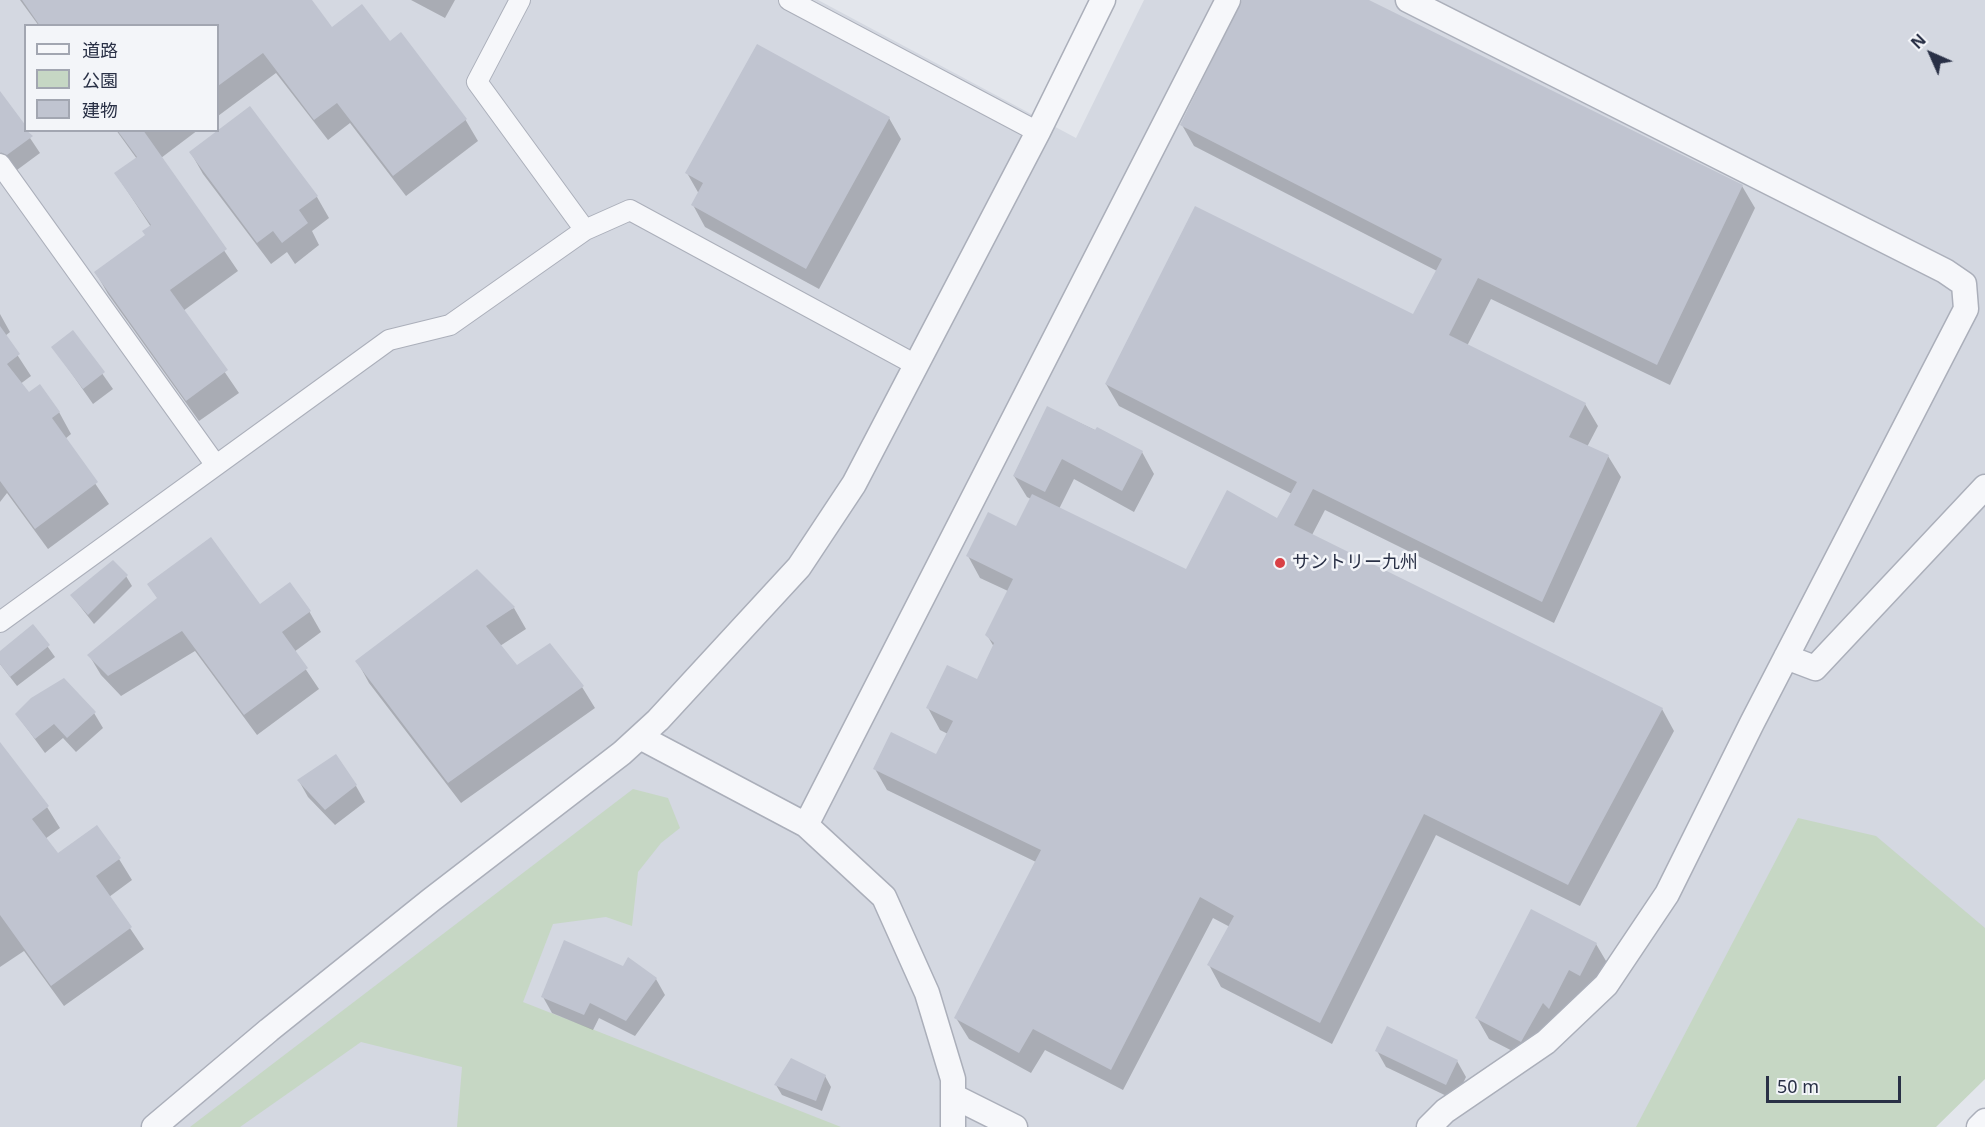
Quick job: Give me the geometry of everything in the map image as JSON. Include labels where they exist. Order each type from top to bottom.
[{"type":"street","points":[[520,0],[477,82],[585,230]]},
{"type":"street","points":[[789,0],[1038,132]]},
{"type":"street","points":[[154,1127],[278,1022],[640,737],[799,567],[854,484],[1038,132],[1103,0]]},
{"type":"street","points":[[806,825],[1228,0]]},
{"type":"street","points":[[1408,0],[1934,266],[1964,284],[1966,309],[1786,657],[1667,894],[1606,985],[1546,1041],[1445,1111],[1429,1127]]},
{"type":"street","points":[[0,164],[215,464]]},
{"type":"street","points":[[0,622],[389,340],[450,325],[585,230],[630,210],[916,365]]},
{"type":"street","points":[[1786,657],[1815,668],[1985,487]]},
{"type":"street","points":[[640,737],[806,825],[884,897],[927,993],[953,1079],[953,1127]]},
{"type":"street","points":[[953,1096],[1014,1127]]},
{"type":"street","points":[[1979,1127],[1985,1121]]},
{"type":"shaded area","points":[[0,0],[818,0],[1076,138],[1144,0],[1985,0],[1985,984],[1846,1127],[0,1127]]},
{"type":"green space","points":[[633,789],[668,798],[680,828],[661,843],[638,872],[632,926],[606,917],[553,924],[523,1002],[841,1127],[457,1127],[462,1067],[361,1042],[240,1127],[190,1127]]},
{"type":"green space","points":[[1798,818],[1876,836],[1985,928],[1985,1079],[1936,1127],[1636,1127]]},
{"type":"building","points":[[22,0],[312,0],[332,27],[362,4],[390,41],[401,32],[467,119],[393,176],[337,103],[314,120],[263,53],[219,85],[219,24],[39,24]]},
{"type":"building","name":"サントリー九州","points":[[1242,0],[1369,0],[1743,185],[1657,365],[1478,278],[1449,335],[1586,403],[1569,437],[1609,455],[1542,602],[1313,489],[1294,525],[1663,708],[1568,885],[1424,814],[1320,1023],[1207,965],[1234,916],[1200,897],[1111,1070],[1033,1029],[1019,1053],[954,1018],[1041,850],[873,769],[891,732],[936,754],[953,721],[926,708],[947,665],[977,679],[994,643],[985,635],[1013,579],[966,556],[988,512],[1016,526],[1032,494],[1186,569],[1227,490],[1277,518],[1297,482],[1105,384],[1195,206],[1413,314],[1442,259],[1180,125]]},
{"type":"building","points":[[757,44],[890,117],[806,269],[691,205],[703,183],[685,173]]},
{"type":"building","points":[[0,91],[24,123],[24,132],[33,136],[7,155],[0,152]]},
{"type":"building","points":[[250,106],[318,196],[299,210],[308,223],[282,243],[273,231],[257,243],[189,152],[216,132],[219,132],[219,129]]},
{"type":"building","points":[[118,132],[144,132],[227,249],[170,290],[228,370],[186,401],[94,272],[145,235],[142,231],[151,225],[114,173],[137,157]]},
{"type":"building","points":[[0,326],[20,354],[7,364],[29,392],[40,384],[60,412],[52,418],[98,482],[35,529],[0,481]]},
{"type":"building","points":[[73,330],[105,372],[83,389],[51,347]]},
{"type":"building","points":[[1047,406],[1095,430],[1097,427],[1143,451],[1122,491],[1062,459],[1045,492],[1013,476]]},
{"type":"building","points":[[211,537],[260,604],[290,582],[311,611],[282,632],[308,668],[244,715],[182,631],[108,676],[87,655],[157,598],[147,584]]},
{"type":"building","points":[[113,560],[128,575],[88,615],[70,595]]},
{"type":"building","points":[[477,569],[515,607],[486,626],[517,665],[550,643],[584,686],[448,783],[355,661]]},
{"type":"building","points":[[33,624],[50,645],[10,677],[0,664],[0,651]]},
{"type":"building","points":[[64,678],[96,712],[67,738],[54,724],[35,739],[15,714],[31,698]]},
{"type":"building","points":[[0,742],[49,806],[32,819],[58,853],[97,825],[121,858],[96,876],[132,927],[51,986],[0,915]]},
{"type":"building","points":[[336,754],[357,785],[325,810],[297,780]]},
{"type":"building","points":[[1531,909],[1597,943],[1580,976],[1569,970],[1549,1009],[1543,1003],[1521,1042],[1475,1018]]},
{"type":"building","points":[[564,940],[623,966],[628,957],[657,978],[626,1021],[590,1003],[584,1015],[541,997]]},
{"type":"building","points":[[1387,1026],[1458,1060],[1446,1085],[1375,1051]]},
{"type":"building","points":[[791,1058],[826,1075],[816,1101],[774,1085]]},
{"type":"place","name":"サントリー九州","points":[[1280,563]]}]
